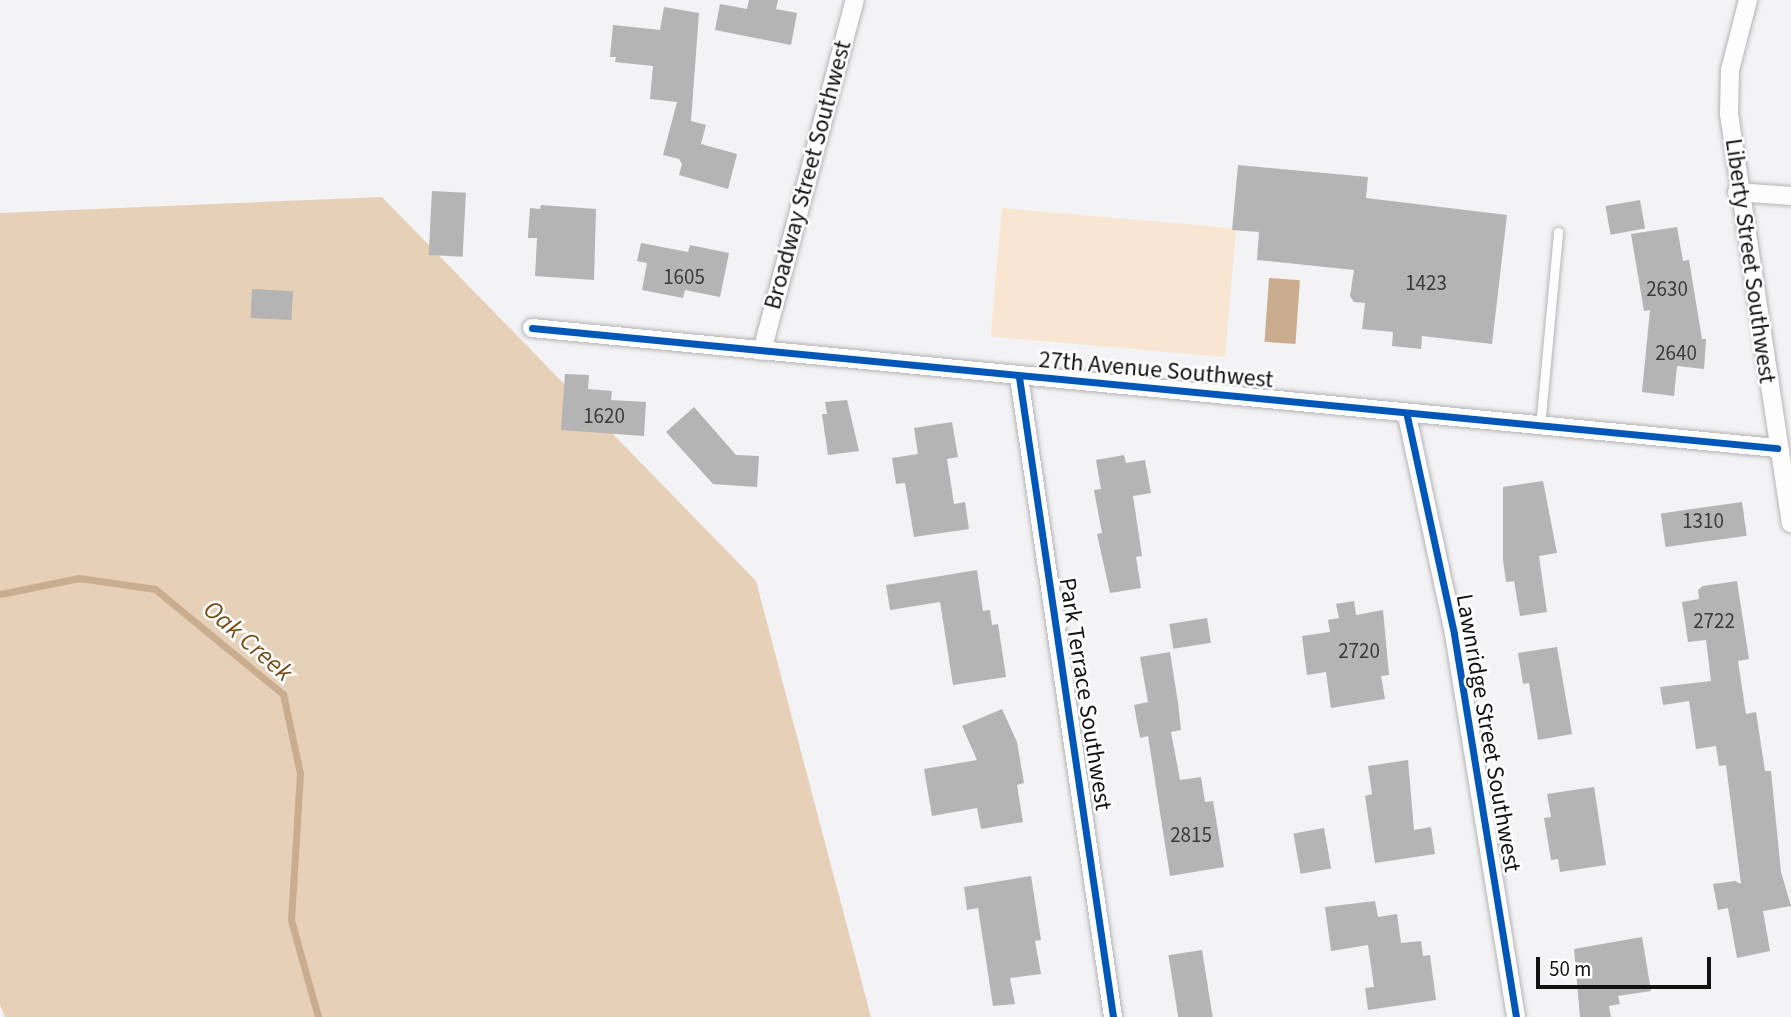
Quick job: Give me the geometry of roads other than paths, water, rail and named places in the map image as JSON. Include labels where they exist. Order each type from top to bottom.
[{"type":"street","name":"Broadway Street Southwest","points":[[762,351],[855,0]]},
{"type":"street","name":"Liberty Street Southwest","points":[[1748,0],[1728,91],[1737,192],[1791,523]]},
{"type":"street","points":[[1737,192],[1791,196]]},
{"type":"street","name":"27th Avenue Southwest","points":[[532,328],[1407,416],[1777,449]]},
{"type":"street","name":"Park Terrace Southwest","points":[[1019,377],[1113,1017]]},
{"type":"street","name":"Lawnridge Street Southwest","points":[[1407,416],[1454,634],[1516,1017]]},
{"type":"lane","points":[[1540,428],[1558,232]]},
{"type":"waterway","name":"Oak Creek","points":[[0,594],[79,578],[155,589],[283,694],[300,773],[291,920],[318,1017]]}]
